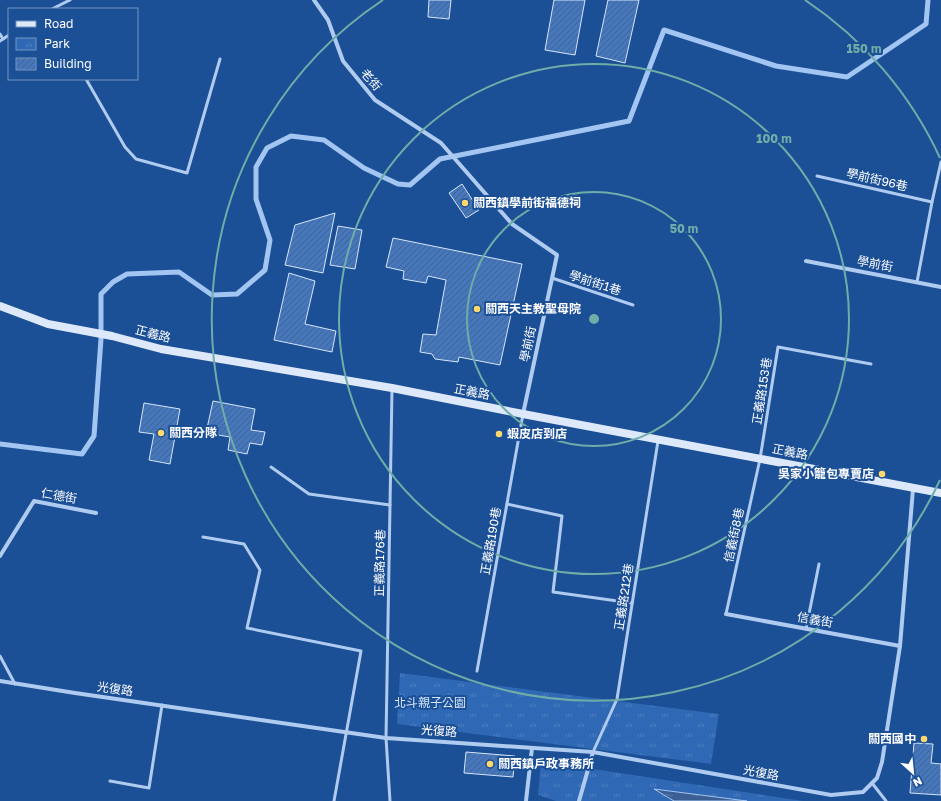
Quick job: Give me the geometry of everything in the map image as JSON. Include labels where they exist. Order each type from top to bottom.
[{"type":"main road","name":"正義路","points":[[0,306],[48,324],[112,336],[161,349],[392,388],[941,493]]},
{"type":"street","name":"老街","points":[[314,0],[328,20],[343,61],[357,80],[375,100],[441,143],[512,224],[556,255]]},
{"type":"street","name":"學前街","points":[[523,414],[556,255]]},
{"type":"street","name":"學前街","points":[[806,261],[941,287]]},
{"type":"street","points":[[872,783],[877,778],[882,762],[900,646],[913,488]]},
{"type":"street","name":"仁德街","points":[[0,556],[34,500],[96,513]]},
{"type":"street","name":"信義街","points":[[726,614],[900,646]]},
{"type":"street","name":"光復路","points":[[0,681],[386,738],[593,752],[831,795],[863,792],[872,783]]},
{"type":"street","points":[[526,801],[532,748]]},
{"type":"street","points":[[579,801],[593,752]]},
{"type":"lane","points":[[54,8],[70,0]]},
{"type":"lane","points":[[0,34],[1,40]]},
{"type":"lane","points":[[87,80],[126,147],[136,160],[187,173],[220,59]]},
{"type":"lane","points":[[917,282],[941,162]]},
{"type":"lane","name":"學前街96巷","points":[[817,176],[932,202]]},
{"type":"lane","name":"學前街1巷","points":[[552,278],[633,304]]},
{"type":"lane","name":"正義路153巷","points":[[760,459],[778,347],[871,364]]},
{"type":"lane","name":"正義路176巷","points":[[390,801],[386,738],[392,388]]},
{"type":"lane","name":"正義路190巷","points":[[477,671],[523,414]]},
{"type":"lane","name":"正義路212巷","points":[[593,752],[617,699],[658,439]]},
{"type":"lane","name":"信義街8巷","points":[[726,614],[760,459]]},
{"type":"lane","points":[[271,467],[309,494],[390,505]]},
{"type":"lane","points":[[507,504],[562,516],[553,592],[632,603]]},
{"type":"lane","points":[[203,537],[244,544],[260,570],[247,628],[361,651],[334,801]]},
{"type":"lane","points":[[806,629],[819,564]]},
{"type":"lane","points":[[0,656],[15,684]]},
{"type":"lane","points":[[110,781],[149,788],[162,705]]},
{"type":"lane","points":[[872,783],[886,801]]},
{"type":"green space","name":"北斗親子公園","points":[[400,673],[719,714],[711,764],[397,724]]},
{"type":"green space","points":[[541,761],[803,801],[556,801],[538,795]]},
{"type":"water","points":[[654,789],[747,801],[674,801]]},
{"type":"building","points":[[429,0],[451,0],[449,19],[428,17]]},
{"type":"building","points":[[554,0],[585,0],[575,55],[545,50]]},
{"type":"building","points":[[608,0],[639,0],[625,63],[596,56]]},
{"type":"building","name":"關西鎮學前街福德祠","points":[[462,184],[479,210],[466,218],[449,193]]},
{"type":"building","points":[[335,213],[323,273],[285,265],[295,225]]},
{"type":"building","points":[[338,226],[362,230],[355,269],[330,265]]},
{"type":"building","name":"關西天主教聖母院","points":[[393,238],[522,264],[500,365],[459,357],[458,362],[435,359],[432,354],[420,352],[423,334],[436,335],[446,280],[428,276],[426,283],[403,279],[404,271],[386,267]]},
{"type":"building","points":[[289,273],[315,281],[305,324],[336,331],[332,352],[274,340]]},
{"type":"building","points":[[213,401],[255,409],[251,430],[265,432],[262,445],[250,443],[247,454],[228,450],[230,437],[206,433]]},
{"type":"building","name":"關西分隊","points":[[144,403],[180,409],[170,464],[149,460],[154,434],[139,432]]},
{"type":"building","points":[[914,743],[933,744],[931,763],[941,764],[941,795],[910,793]]},
{"type":"building","name":"關西鎮戶政事務所","points":[[466,752],[515,756],[513,777],[464,773]]},
{"type":"waterway","points":[[0,444],[82,454],[94,436],[101,339],[101,294],[113,282],[127,274],[179,272],[212,295],[237,294],[265,270],[270,240],[256,199],[256,167],[267,148],[291,136],[324,140],[364,168],[398,184],[410,185],[440,159],[629,121],[664,30],[776,66],[847,77],[926,24],[928,0]]},
{"type":"place","name":"關西鎮學前街福德祠","points":[[465,203]]},
{"type":"place","name":"關西天主教聖母院","points":[[477,309]]},
{"type":"place","name":"關西分隊","points":[[161,433]]},
{"type":"place","name":"蝦皮店到店","points":[[499,434]]},
{"type":"place","name":"吳家小籠包專賣店","points":[[882,474]]},
{"type":"place","name":"關西國中","points":[[924,739]]},
{"type":"place","name":"關西鎮戶政事務所","points":[[490,764]]}]
